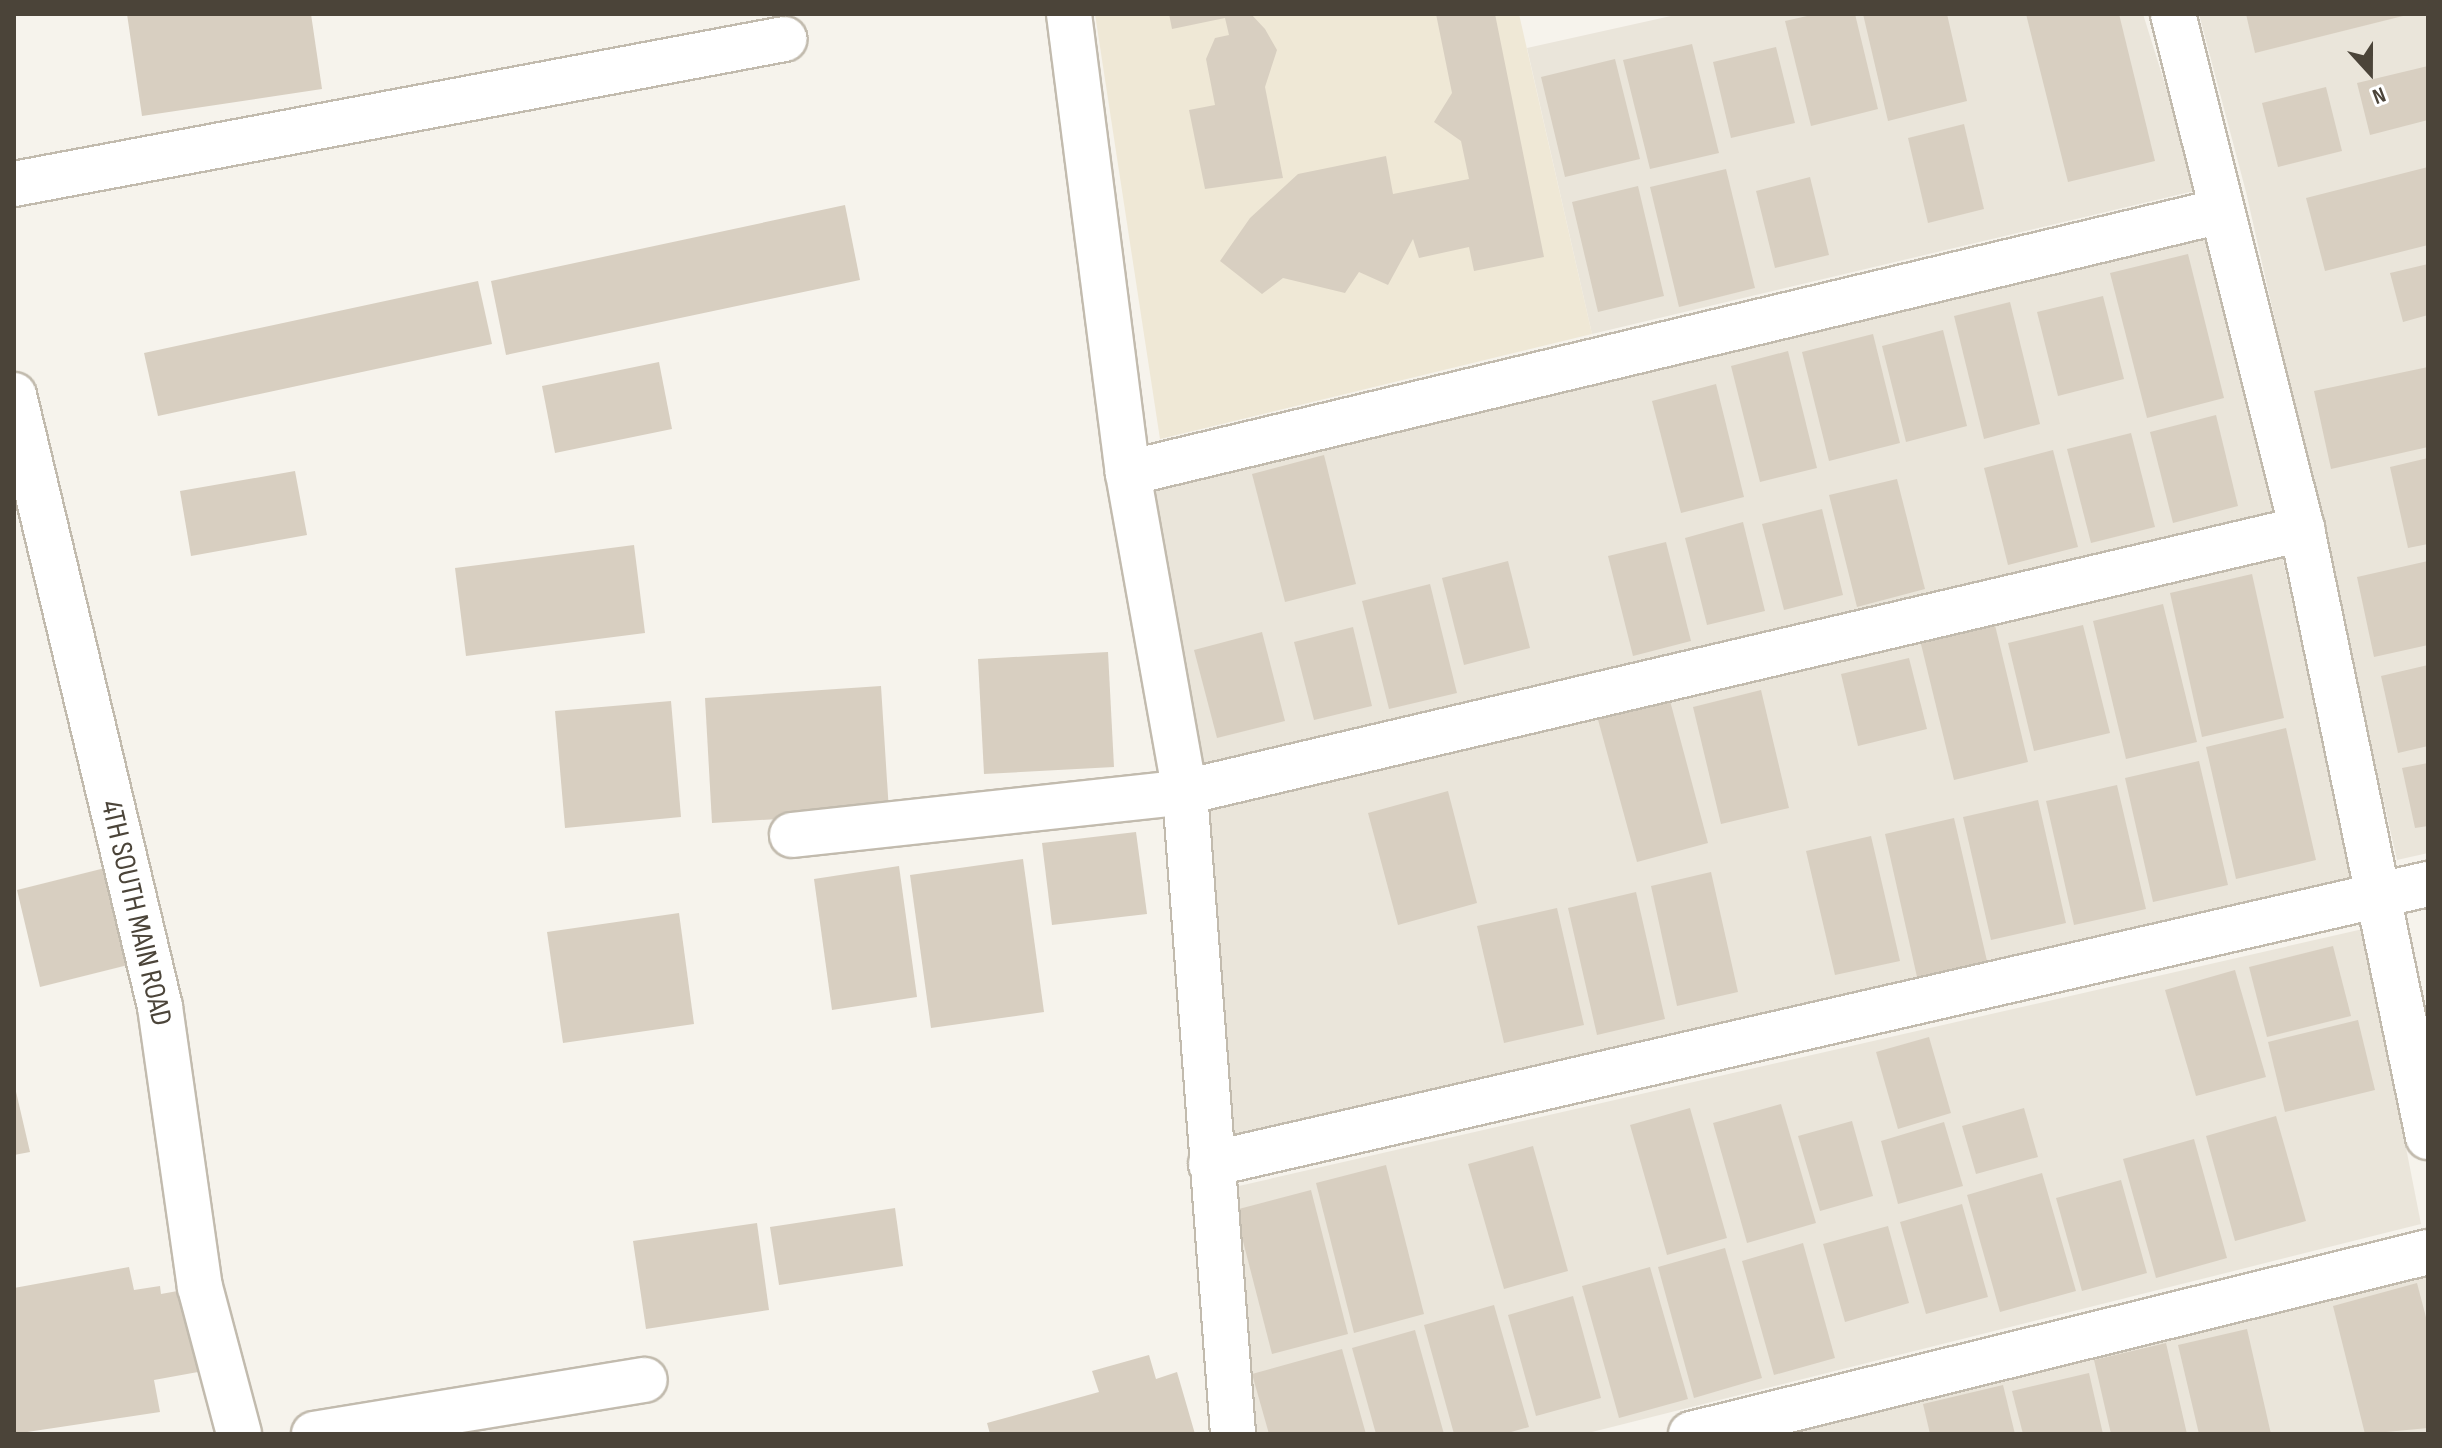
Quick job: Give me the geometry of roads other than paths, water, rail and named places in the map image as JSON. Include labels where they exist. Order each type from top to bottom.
[{"type":"street","points":[[1069,14],[1128,473],[1185,792],[1233,1434]]},
{"type":"street","points":[[2173,14],[2302,529],[2428,1137]]},
{"type":"street","points":[[14,184],[784,39]]},
{"type":"street","points":[[1128,473],[2221,211]]},
{"type":"street","name":"4TH SOUTH MAIN ROAD","points":[[14,395],[160,1007],[200,1287],[239,1434]]},
{"type":"street","points":[[792,835],[1185,792],[2302,529]]},
{"type":"street","points":[[1211,1164],[2428,884]]},
{"type":"street","points":[[1691,1434],[2428,1252]]},
{"type":"street","points":[[314,1434],[645,1380]]}]
